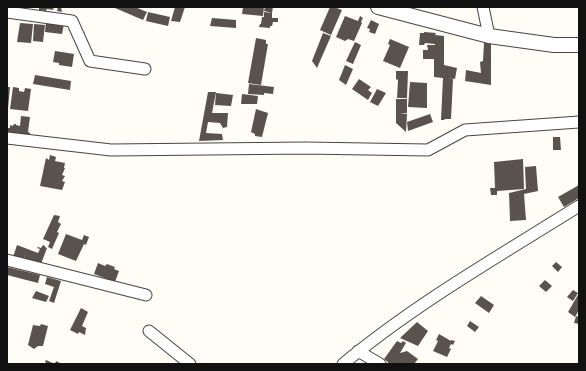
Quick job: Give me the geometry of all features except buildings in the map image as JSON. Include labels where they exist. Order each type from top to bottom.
[{"type":"street","points":[[378,7],[489,36],[554,45],[579,45]]},
{"type":"street","points":[[483,7],[489,36]]},
{"type":"street","points":[[7,12],[72,21],[90,61],[145,69]]},
{"type":"street","points":[[7,138],[111,150],[306,148],[428,150],[465,130],[579,122]]},
{"type":"street","points":[[343,364],[358,351],[428,302],[579,206]]},
{"type":"street","points":[[7,260],[146,296]]},
{"type":"street","points":[[149,331],[190,364]]},
{"type":"street","points":[[358,351],[380,364]]}]
